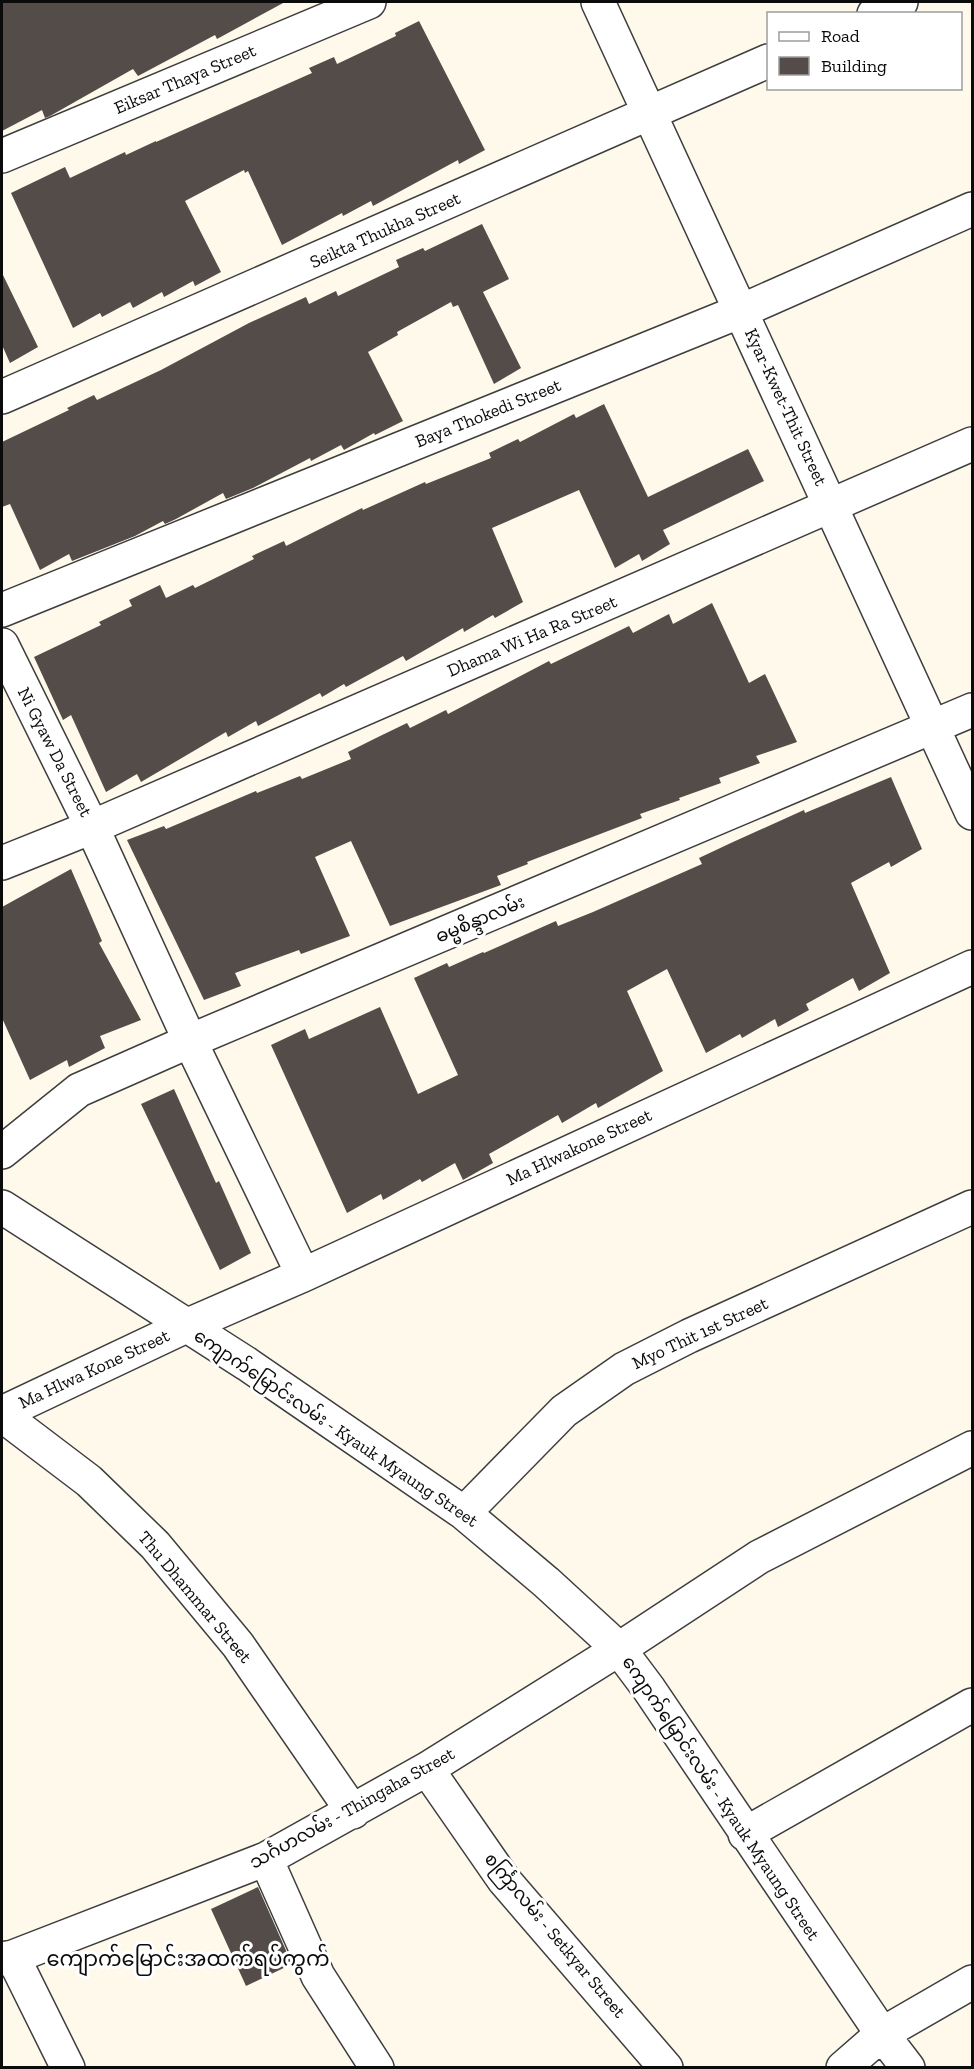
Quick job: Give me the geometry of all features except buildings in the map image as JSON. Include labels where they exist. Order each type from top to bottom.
[{"type":"street","name":"Eiksar Thaya Street","points":[[2,156],[369,2]]},
{"type":"street","name":"Kyar-Kwet-Thit Street","points":[[598,2],[972,813]]},
{"type":"street","points":[[878,12],[901,2]]},
{"type":"street","name":"Seikta Thukha Street","points":[[2,397],[767,61]]},
{"type":"street","name":"Baya Thokedi Street","points":[[2,610],[741,310],[972,209]]},
{"type":"street","name":"Dhama Wi Ha Ra Street","points":[[2,863],[92,827],[972,444]]},
{"type":"street","name":"Ni Gyaw Da Street","points":[[2,645],[92,827],[190,1041],[303,1275]]},
{"type":"street","name":"ဓမ္မစိန္ဒာလမ်း","points":[[2,1152],[79,1090],[972,710]]},
{"type":"street","name":"Ma Hlwakone Street","points":[[186,1326],[303,1275],[972,967]]},
{"type":"street","name":"Myo Thit 1st Street","points":[[464,1513],[564,1411],[624,1369],[689,1336],[972,1207]]},
{"type":"street","name":"ကျောက်မြောင်းလမ်း - Kyauk Myaung Street","points":[[2,1208],[247,1364],[464,1513],[546,1582],[619,1649],[649,1689],[882,2034],[908,2067]]},
{"type":"street","name":"Ma Hlwa Kone Street","points":[[2,1414],[186,1326]]},
{"type":"street","name":"Thu Dhammar Street","points":[[2,1414],[89,1481],[155,1545],[238,1645],[353,1812]]},
{"type":"street","name":"သင်္ဂဟလမ်း - Thingaha Street","points":[[7,1958],[266,1859],[427,1769],[619,1649],[759,1557],[972,1448]]},
{"type":"street","points":[[745,1834],[972,1705]]},
{"type":"street","name":"စင်္ကြာလမ်း - Setkyar Street","points":[[427,1769],[504,1880],[666,2067]]},
{"type":"street","points":[[266,1859],[318,1976],[377,2067]]},
{"type":"street","points":[[7,1958],[68,2067]]},
{"type":"street","points":[[843,2067],[882,2034],[972,1982]]},
{"type":"district","name":"ကျောက်မြောင်းအထက်ရပ်ကွက်","points":[[188,1959]]}]
